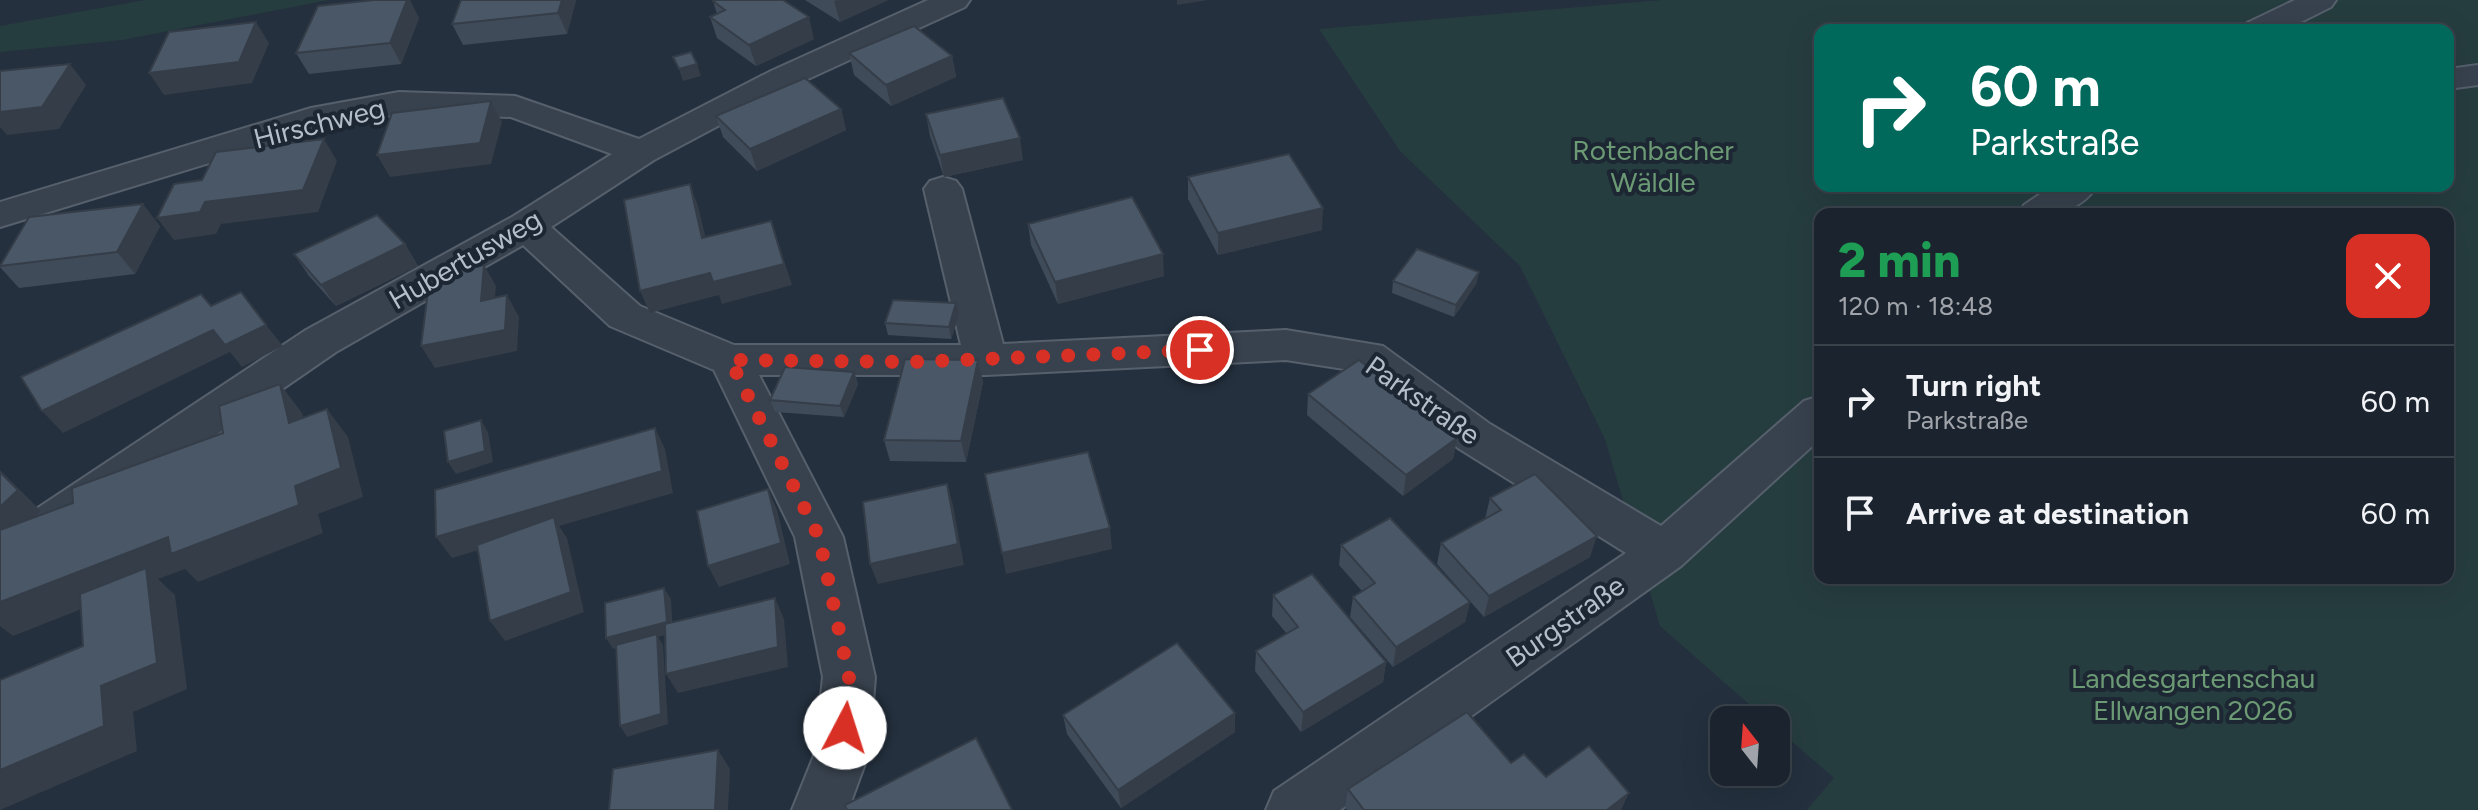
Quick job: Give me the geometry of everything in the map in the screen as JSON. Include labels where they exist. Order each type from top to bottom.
[{"type":"street","name":"Hubertusweg","points":[[0,558],[321,341],[526,226],[641,152],[783,78],[954,0]]},
{"type":"street","points":[[2271,24],[2320,0]]},
{"type":"street","points":[[2454,78],[2478,75]]},
{"type":"street","name":"Hirschweg","points":[[0,215],[324,116],[399,103],[515,107],[641,152]]},
{"type":"street","points":[[943,189],[986,360]]},
{"type":"street","points":[[2046,208],[2069,192]]},
{"type":"street","name":"Parkstraße","points":[[526,226],[625,316],[730,360],[986,360],[1286,345],[1368,357],[1474,436],[1664,552]]},
{"type":"street","points":[[730,360],[819,537],[849,677],[842,753],[820,810]]},
{"type":"street","name":"Burgstraße","points":[[1294,810],[1664,552],[1814,418]]},
{"type":"green space","points":[[145,0],[329,0],[122,40],[0,52],[0,26]]},
{"type":"green space","name":"Rotenbacher Wäldle","points":[[1662,0],[2478,0],[2478,810],[1807,810],[1834,778],[1790,740],[1790,706],[1751,706],[1660,626],[1605,439],[1520,266],[1400,151],[1319,29]]},
{"type":"building","points":[[407,0],[390,43],[296,53],[318,6]]},
{"type":"building","points":[[461,0],[562,0],[558,13],[452,24]]},
{"type":"building","points":[[783,0],[809,17],[749,45],[710,17],[725,10],[713,1]]},
{"type":"building","points":[[256,22],[239,62],[149,73],[169,32]]},
{"type":"building","points":[[914,26],[952,56],[886,85],[849,53]]},
{"type":"building","points":[[691,52],[697,64],[679,69],[673,57]]},
{"type":"building","points":[[70,64],[42,107],[0,112],[0,71]]},
{"type":"building","points":[[805,78],[841,109],[750,149],[716,116]]},
{"type":"building","points":[[1003,98],[1020,138],[940,155],[926,114]]},
{"type":"building","points":[[491,101],[480,143],[377,155],[392,113]]},
{"type":"building","points":[[324,139],[303,190],[205,202],[200,212],[157,218],[174,184],[202,180],[216,152]]},
{"type":"building","points":[[1289,154],[1323,208],[1218,233],[1188,177]]},
{"type":"building","points":[[690,184],[702,238],[771,221],[784,264],[713,282],[710,273],[640,291],[624,200]]},
{"type":"building","points":[[1132,197],[1163,254],[1055,282],[1028,224]]},
{"type":"building","points":[[143,204],[117,252],[0,266],[29,217]]},
{"type":"building","points":[[377,215],[405,244],[321,285],[294,254]]},
{"type":"building","points":[[1417,249],[1479,272],[1456,305],[1393,281]]},
{"type":"building","points":[[484,265],[481,301],[507,295],[505,330],[421,346],[430,275]]},
{"type":"building","points":[[241,292],[266,325],[225,345],[213,330],[42,411],[21,377],[201,294],[211,306]]},
{"type":"building","points":[[893,300],[956,303],[949,327],[885,323]]},
{"type":"building","points":[[905,359],[978,360],[961,441],[884,440]]},
{"type":"building","points":[[1359,360],[1457,438],[1406,475],[1308,394]]},
{"type":"building","points":[[785,367],[854,372],[840,406],[770,400]]},
{"type":"building","points":[[280,384],[289,423],[327,409],[341,468],[295,486],[299,505],[171,554],[168,537],[0,602],[0,530],[73,503],[72,488],[223,433],[219,406]]},
{"type":"building","points":[[481,420],[485,451],[448,462],[444,431]]},
{"type":"building","points":[[655,428],[662,471],[436,537],[435,490]]},
{"type":"building","points":[[1088,452],[1110,528],[1002,553],[985,474]]},
{"type":"building","points":[[0,472],[18,490],[0,507]]},
{"type":"building","points":[[1535,474],[1597,536],[1489,596],[1441,543],[1501,510],[1490,498]]},
{"type":"building","points":[[947,484],[958,544],[870,564],[863,502]]},
{"type":"building","points":[[768,489],[781,543],[708,566],[697,511]]},
{"type":"building","points":[[554,517],[571,592],[490,621],[477,545]]},
{"type":"building","points":[[1390,518],[1470,602],[1396,647],[1353,597],[1375,583],[1341,545]]},
{"type":"building","points":[[146,568],[157,663],[101,686],[104,726],[0,770],[0,680],[83,646],[80,594]]},
{"type":"building","points":[[1312,574],[1386,662],[1303,712],[1256,651],[1298,627],[1273,595]]},
{"type":"building","points":[[664,588],[667,622],[606,638],[605,603]]},
{"type":"building","points":[[775,598],[778,647],[666,674],[665,624]]},
{"type":"building","points":[[657,634],[661,714],[620,726],[616,645]]},
{"type":"building","points":[[1177,643],[1235,713],[1118,790],[1063,715]]},
{"type":"building","points":[[1467,712],[1511,763],[1524,754],[1546,777],[1589,746],[1629,793],[1607,810],[1364,810],[1348,789]]},
{"type":"building","points":[[976,738],[1012,810],[847,810],[845,805]]},
{"type":"building","points":[[718,750],[715,810],[609,810],[613,769]]},
{"type":"route","points":[[845,728],[849,677],[819,537],[730,360],[912,362],[1200,350]]},
{"type":"park label","name":"Landesgartenschau Ellwangen 2026","points":[[2193,694]]}]
